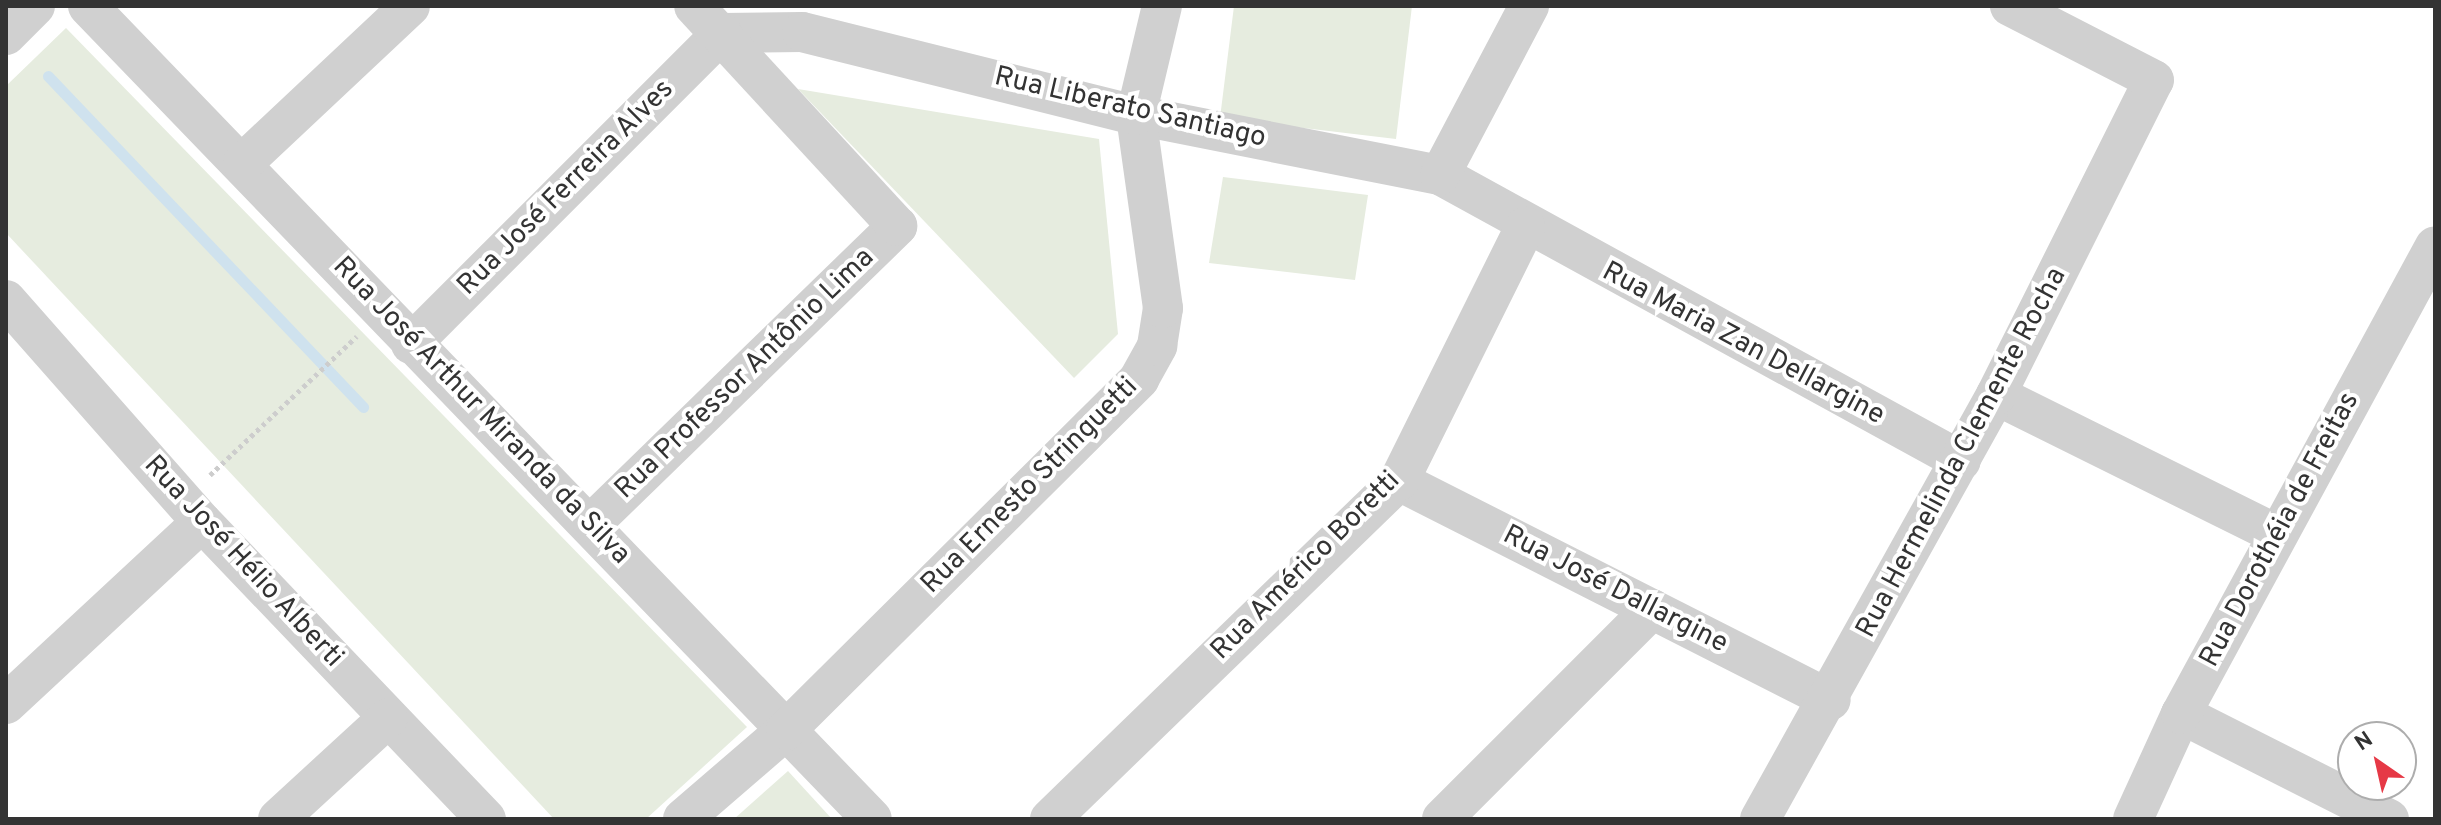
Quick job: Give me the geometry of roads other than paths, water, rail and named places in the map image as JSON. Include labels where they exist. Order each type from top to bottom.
[{"type":"street","points":[[6,35],[35,6]]},
{"type":"street","name":"Rua José Arthur Miranda da Silva","points":[[88,6],[243,163],[411,344],[592,523],[872,819]]},
{"type":"street","points":[[243,163],[410,6]]},
{"type":"street","name":"Rua Ernesto Stringuetti","points":[[683,819],[786,730],[1139,379],[1157,346],[1163,308],[1136,115],[1162,6]]},
{"type":"street","points":[[1440,175],[1529,6]]},
{"type":"street","name":"Rua Hermelinda Clemente Rocha","points":[[1760,819],[1831,700],[1961,461],[2154,80],[2010,6]]},
{"type":"street","name":"Rua Liberato Santiago","points":[[714,15],[938,60],[1136,115],[1440,175],[1525,227]]},
{"type":"street","name":"Rua Professor Antônio Lima","points":[[592,523],[897,226],[714,15]]},
{"type":"street","name":"Rua José Ferreira Alves","points":[[411,344],[714,15]]},
{"type":"street","name":"Rua Maria Zan Dellargine","points":[[1525,227],[1961,461]]},
{"type":"street","name":"Rua Américo Boretti","points":[[1050,819],[1399,481],[1525,227]]},
{"type":"street","name":"Rua Dorothéia de Freitas","points":[[2133,819],[2181,714],[2435,246]]},
{"type":"street","name":"Rua José Hélio Alberti","points":[[12,318],[486,819]]},
{"type":"street","points":[[1996,395],[2276,534]]},
{"type":"street","name":"Rua José Dallargine","points":[[1399,481],[1831,700]]},
{"type":"street","points":[[6,704],[193,511]]},
{"type":"street","points":[[1442,819],[1652,609]]},
{"type":"street","points":[[2181,714],[2389,819]]},
{"type":"street","points":[[278,819],[388,718]]},
{"type":"waterway","points":[[48,76],[363,407]]}]
